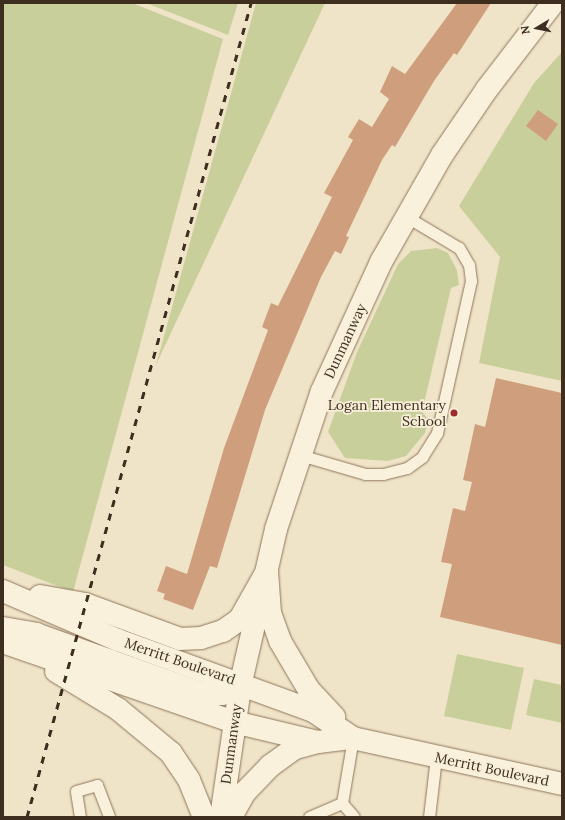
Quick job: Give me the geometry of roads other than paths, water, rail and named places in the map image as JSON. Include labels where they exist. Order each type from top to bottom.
[{"type":"main road","name":"Dunmanway","points":[[221,817],[241,682],[267,571],[300,456],[322,391],[381,262],[407,217],[487,88],[553,3]]},
{"type":"main road","points":[[3,590],[85,604],[180,639],[201,638],[223,631],[240,619],[267,571]]},
{"type":"main road","points":[[267,571],[270,613],[294,668],[353,738]]},
{"type":"main road","name":"Merritt Boulevard","points":[[3,590],[118,640],[241,682],[313,711],[353,738]]},
{"type":"main road","points":[[3,628],[36,634],[204,694],[222,694],[241,682]]},
{"type":"main road","name":"Merritt Boulevard","points":[[3,642],[26,652],[234,722],[318,742],[353,738],[562,784]]},
{"type":"main road","points":[[26,652],[118,709],[171,753],[189,780],[204,817]]},
{"type":"main road","points":[[231,817],[245,792],[270,766],[295,748],[318,742]]},
{"type":"lane","points":[[300,456],[365,474],[383,474],[406,468],[422,457],[437,433],[471,281],[469,265],[460,248],[407,217]]},
{"type":"lane","points":[[342,803],[353,738]]},
{"type":"lane","points":[[429,817],[436,757]]},
{"type":"lane","points":[[80,817],[76,791],[97,785],[109,817]]},
{"type":"lane","points":[[310,817],[342,803]]},
{"type":"lane","points":[[342,803],[354,817]]},
{"type":"railway","points":[[27,817],[251,3]]},
{"type":"place","name":"Logan Elementary School","points":[[454,413]]}]
